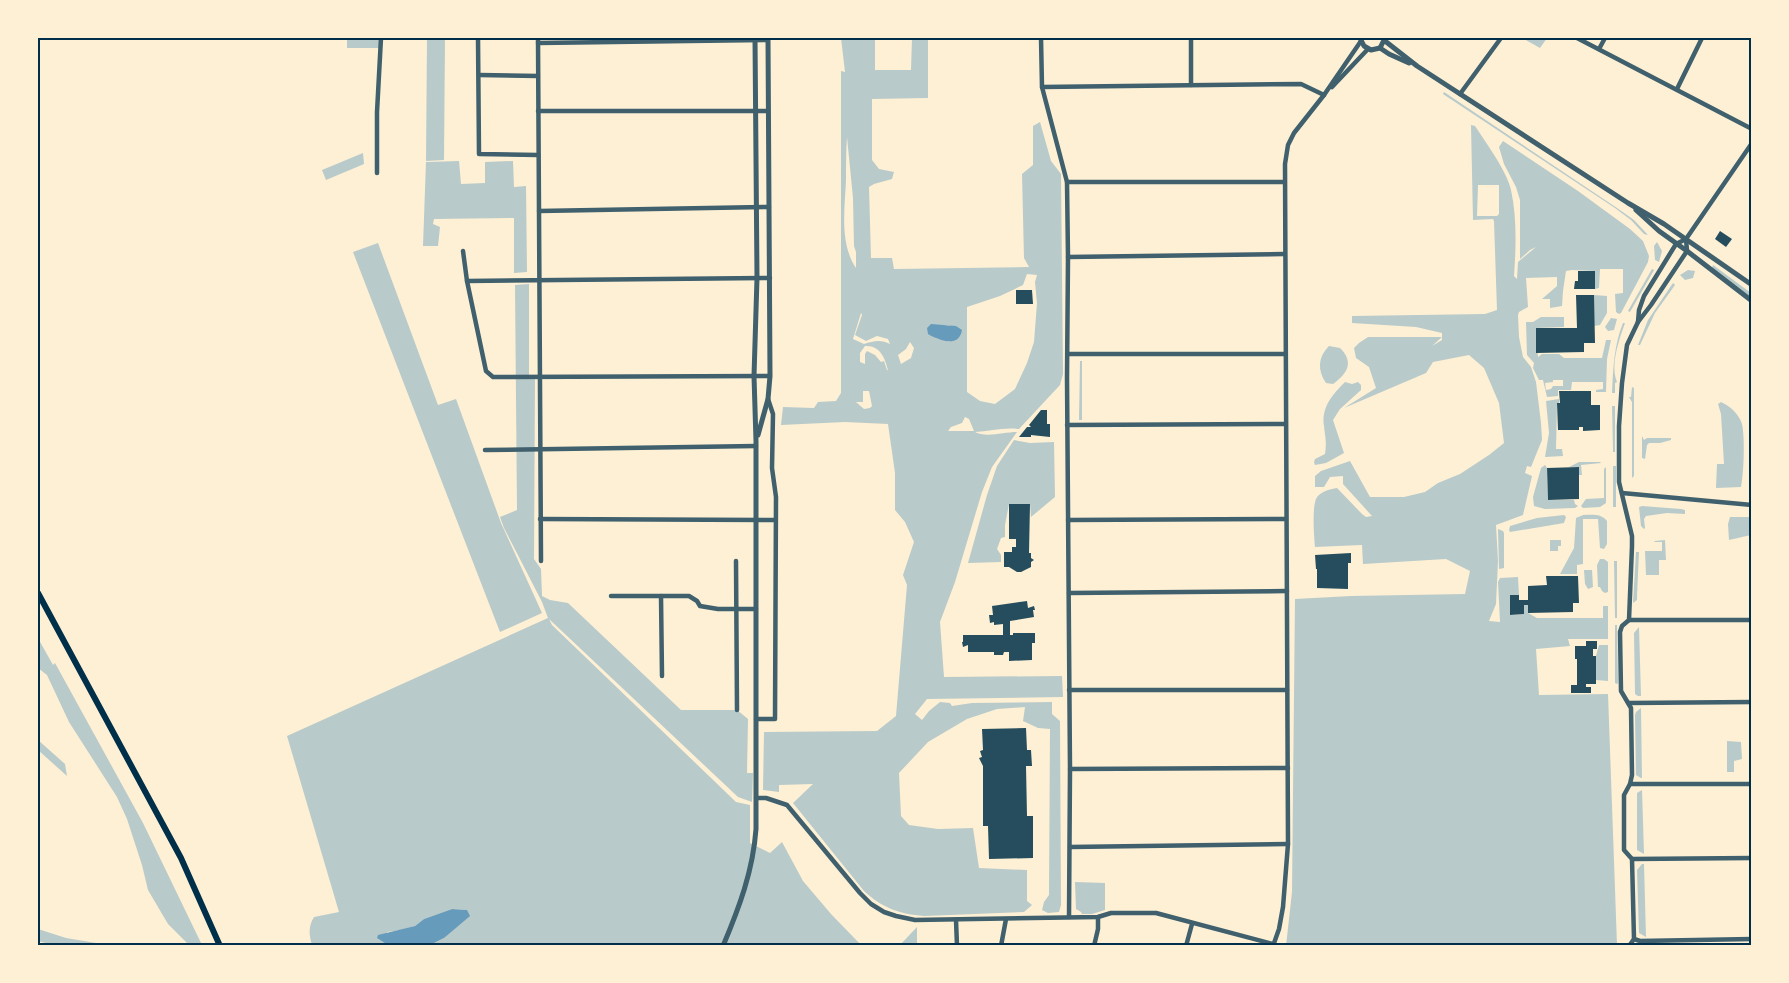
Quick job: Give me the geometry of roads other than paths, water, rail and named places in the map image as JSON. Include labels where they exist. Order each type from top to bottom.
[{"type":"main road","points":[[38,593],[181,858],[220,946]]},
{"type":"street","points":[[376,173],[381,38]]},
{"type":"street","points":[[478,38],[479,154],[538,155]]},
{"type":"street","points":[[1041,38],[1042,87],[1066,182],[1068,256],[1069,917]]},
{"type":"street","points":[[1191,38],[1191,85]]},
{"type":"street","points":[[1460,94],[1501,38]]},
{"type":"street","points":[[1577,38],[1752,129]]},
{"type":"street","points":[[1599,50],[1605,38]]},
{"type":"street","points":[[1677,89],[1702,38]]},
{"type":"street","points":[[723,946],[745,891],[755,845],[756,443],[754,376],[757,207],[755,39]]},
{"type":"street","points":[[541,561],[538,40],[767,39],[770,376],[768,399],[756,443]]},
{"type":"street","points":[[1324,95],[1360,39],[1364,46],[1374,50],[1380,48],[1385,39],[1417,66],[1628,203],[1664,224],[1751,283]]},
{"type":"street","points":[[1380,48],[1417,66]]},
{"type":"street","points":[[756,798],[766,798],[787,805],[860,893],[871,904],[896,916],[916,920],[956,920],[1098,917],[1111,913],[1156,913],[1273,945],[1279,929],[1285,889],[1288,844],[1285,164],[1288,145],[1294,133],[1324,95],[1368,49]]},
{"type":"street","points":[[479,76],[538,76]]},
{"type":"street","points":[[1042,87],[1301,84],[1324,95]]},
{"type":"street","points":[[538,112],[768,111]]},
{"type":"street","points":[[1638,322],[1639,310],[1644,296],[1676,244],[1686,239],[1752,142]]},
{"type":"street","points":[[1066,182],[1284,182]]},
{"type":"street","points":[[1628,203],[1676,244],[1752,301]]},
{"type":"street","points":[[539,211],[769,207]]},
{"type":"street","points":[[1629,620],[1632,536],[1619,482],[1619,426],[1627,345],[1638,322],[1687,251],[1686,239]]},
{"type":"street","points":[[463,251],[467,281],[486,372],[493,377],[770,376]]},
{"type":"street","points":[[1068,256],[1284,254]]},
{"type":"street","points":[[467,281],[770,278]]},
{"type":"street","points":[[1068,354],[1285,354]]},
{"type":"street","points":[[756,719],[775,719],[776,497],[772,468],[773,414],[768,399]]},
{"type":"street","points":[[1067,425],[1285,424]]},
{"type":"street","points":[[485,450],[756,443]]},
{"type":"street","points":[[1622,493],[1752,505]]},
{"type":"street","points":[[540,519],[775,520]]},
{"type":"street","points":[[1068,520],[1286,519]]},
{"type":"street","points":[[736,561],[736,710]]},
{"type":"street","points":[[1069,593],[1286,591]]},
{"type":"street","points":[[611,596],[689,596],[697,601],[700,606],[718,609],[756,609]]},
{"type":"street","points":[[662,596],[662,676]]},
{"type":"street","points":[[1629,946],[1634,939],[1632,860],[1624,850],[1624,795],[1632,775],[1631,708],[1621,691],[1620,632],[1622,626],[1629,620],[1752,620]]},
{"type":"street","points":[[1069,690],[1287,690]]},
{"type":"street","points":[[1629,703],[1752,702]]},
{"type":"street","points":[[1070,769],[1288,768]]},
{"type":"street","points":[[1630,784],[1752,784]]},
{"type":"street","points":[[1070,846],[1288,844]]},
{"type":"street","points":[[1632,860],[1752,858]]},
{"type":"street","points":[[1094,946],[1098,929],[1098,917]]},
{"type":"street","points":[[1001,946],[1006,919]]},
{"type":"street","points":[[956,920],[957,946]]},
{"type":"street","points":[[1186,946],[1192,924]]},
{"type":"street","points":[[1634,939],[1646,941],[1752,939]]},
{"type":"water","points":[[931,324],[956,326],[962,330],[957,339],[943,341],[928,334],[927,328]]},
{"type":"water","points":[[452,909],[467,910],[470,916],[444,938],[430,945],[388,945],[377,938],[378,935],[415,926],[424,919]]}]
